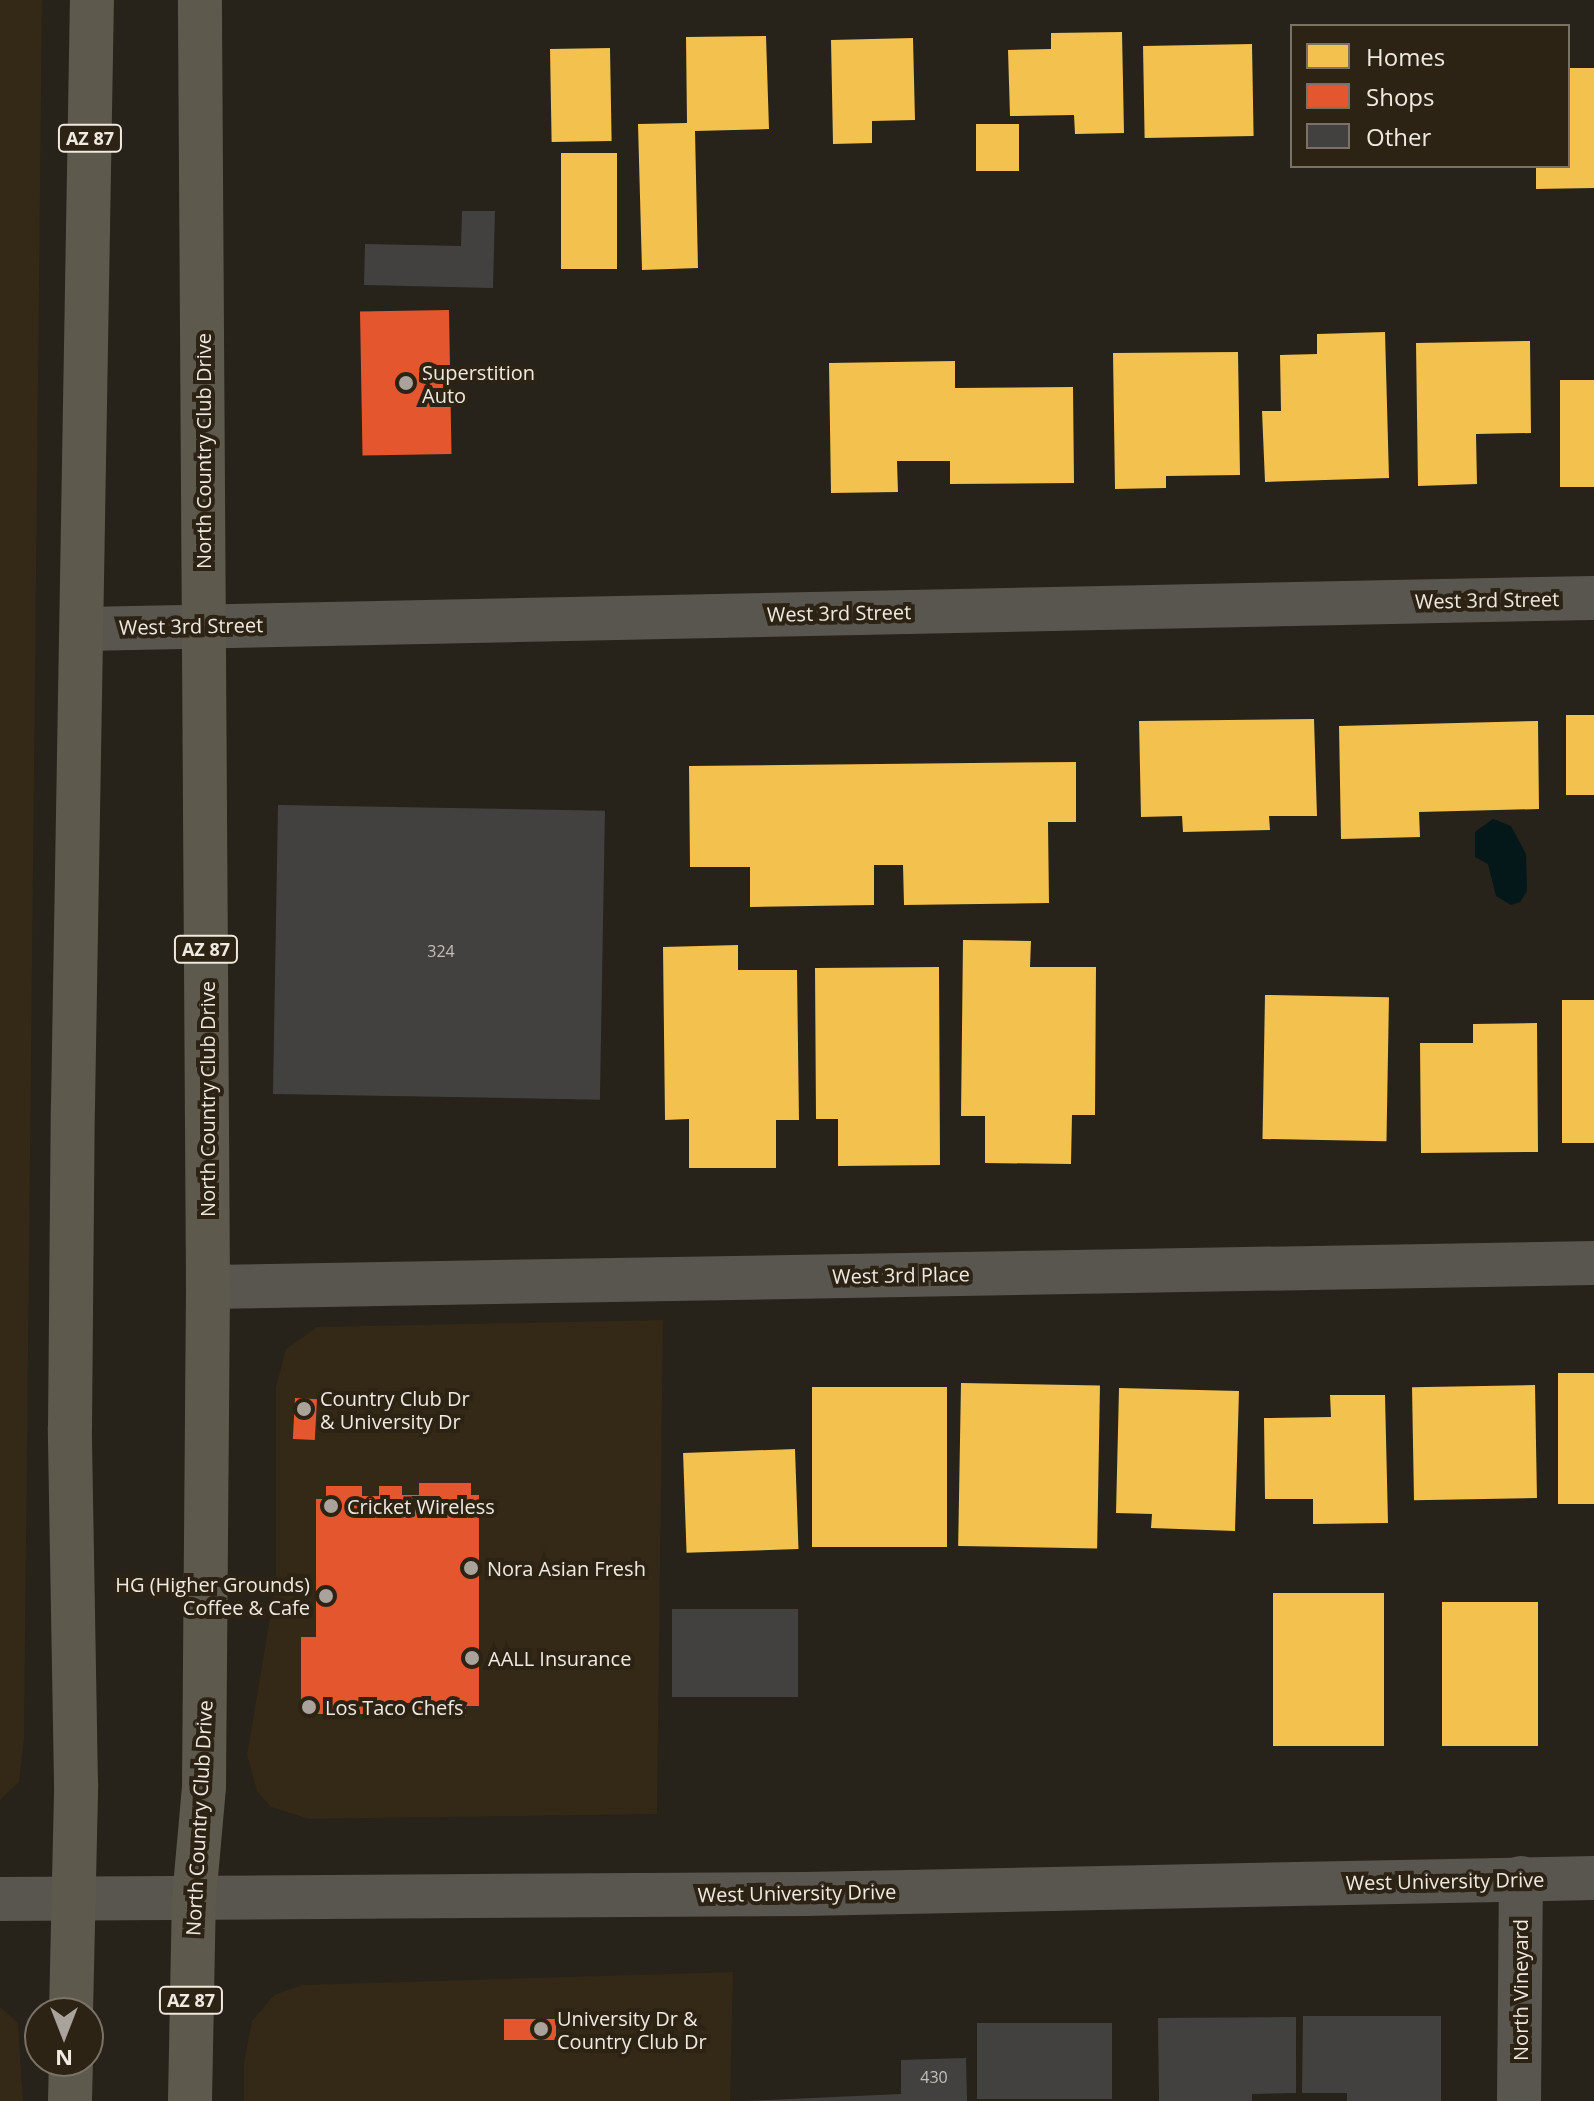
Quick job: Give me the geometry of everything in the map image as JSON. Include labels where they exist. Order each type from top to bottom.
[{"type":"main road","name":"AZ 87","points":[[71,1997],[70,1398],[92,0]]},
{"type":"main road","name":"North Country Club Drive","points":[[190,2101],[194,1899],[204,1787],[208,1287],[200,0]]},
{"type":"main road","points":[[70,2101],[71,2077]]},
{"type":"street","name":"West 3rd Street","points":[[84,629],[1594,598]]},
{"type":"street","name":"West 3rd Place","points":[[208,1287],[1594,1263]]},
{"type":"street","name":"North Vineyard","points":[[1519,2101],[1521,1878]]},
{"type":"street","name":"West University Drive","points":[[0,1899],[805,1894],[1594,1878]]},
{"type":"shaded area","points":[[0,0],[42,0],[24,1739],[19,1782],[0,1800]]},
{"type":"shaded area","points":[[1493,819],[1511,826],[1526,854],[1527,891],[1520,902],[1511,905],[1496,896],[1488,864],[1475,857],[1475,832]]},
{"type":"shaded area","points":[[663,1320],[657,1814],[309,1819],[271,1807],[257,1791],[247,1755],[276,1582],[276,1387],[286,1349],[317,1327]]},
{"type":"shaded area","points":[[733,1972],[730,2101],[244,2101],[244,2062],[252,2021],[274,1995],[302,1985]]},
{"type":"shaded area","points":[[0,2007],[18,2023],[23,2101],[0,2101]]},
{"type":"building: Homes","points":[[1122,32],[1124,133],[1075,134],[1074,115],[1010,116],[1008,50],[1051,49],[1051,33]]},
{"type":"building: Homes","points":[[766,36],[769,129],[695,131],[698,268],[642,270],[638,124],[687,123],[686,37]]},
{"type":"building: Homes","points":[[913,38],[915,120],[872,121],[872,143],[833,144],[831,40]]},
{"type":"building: Homes","points":[[1252,44],[1254,136],[1145,138],[1143,46]]},
{"type":"building: Homes","points":[[610,48],[612,141],[552,142],[550,49]]},
{"type":"building: Homes","points":[[1570,68],[1594,68],[1594,188],[1536,189],[1536,168],[1570,168]]},
{"type":"building: Homes","points":[[976,124],[1019,124],[1019,171],[976,171]]},
{"type":"building: Homes","points":[[561,153],[617,153],[617,269],[561,269]]},
{"type":"building: Homes","points":[[1385,332],[1389,478],[1265,482],[1262,411],[1281,411],[1280,355],[1317,354],[1317,334]]},
{"type":"building: Homes","points":[[1530,341],[1531,433],[1476,434],[1477,484],[1418,486],[1416,343]]},
{"type":"building: Homes","points":[[1238,352],[1240,475],[1166,476],[1166,488],[1115,489],[1113,353]]},
{"type":"building: Homes","points":[[955,361],[955,388],[1073,387],[1074,483],[950,484],[950,461],[897,461],[898,492],[831,493],[829,363]]},
{"type":"building: Homes","points":[[1560,380],[1594,380],[1594,487],[1560,487]]},
{"type":"building: Homes","points":[[1566,715],[1594,715],[1594,795],[1566,795]]},
{"type":"building: Homes","points":[[1314,719],[1317,816],[1269,816],[1270,830],[1183,832],[1182,816],[1141,817],[1139,721]]},
{"type":"building: Homes","points":[[1538,721],[1539,809],[1419,812],[1420,837],[1341,839],[1339,726]]},
{"type":"building: Homes","points":[[1076,762],[1076,822],[1048,822],[1049,903],[904,905],[903,865],[874,865],[874,905],[750,907],[750,867],[690,867],[689,766]]},
{"type":"building: Homes","points":[[963,940],[1031,941],[1030,967],[1096,967],[1095,1115],[1072,1115],[1071,1164],[985,1163],[985,1116],[961,1116]]},
{"type":"building: Homes","points":[[738,945],[738,970],[797,970],[799,1120],[776,1120],[776,1168],[689,1168],[689,1119],[665,1120],[663,947]]},
{"type":"building: Homes","points":[[939,967],[940,1165],[838,1166],[838,1119],[816,1119],[815,968]]},
{"type":"building: Homes","points":[[1265,995],[1389,997],[1386,1141],[1262,1139]]},
{"type":"building: Homes","points":[[1562,1000],[1594,1000],[1594,1143],[1562,1143]]},
{"type":"building: Homes","points":[[1537,1023],[1538,1152],[1421,1153],[1420,1043],[1473,1043],[1473,1024]]},
{"type":"building: Homes","points":[[1558,1373],[1594,1373],[1594,1504],[1558,1504]]},
{"type":"building: Homes","points":[[961,1383],[1100,1385],[1097,1548],[958,1546]]},
{"type":"building: Homes","points":[[1535,1385],[1537,1498],[1414,1500],[1412,1387]]},
{"type":"building: Homes","points":[[812,1387],[947,1387],[947,1547],[812,1547]]},
{"type":"building: Homes","points":[[1119,1388],[1239,1391],[1235,1531],[1151,1528],[1152,1514],[1116,1513]]},
{"type":"building: Homes","points":[[1330,1395],[1385,1395],[1388,1523],[1313,1524],[1313,1499],[1265,1499],[1264,1418],[1331,1417]]},
{"type":"building: Homes","points":[[795,1449],[798,1549],[687,1553],[683,1453]]},
{"type":"building: Homes","points":[[1273,1593],[1384,1593],[1384,1746],[1273,1746]]},
{"type":"building: Homes","points":[[1442,1602],[1538,1602],[1538,1746],[1442,1746]]},
{"type":"building: Shops","name":"Superstition Auto","points":[[449,310],[452,454],[363,456],[360,312]]},
{"type":"building: Shops","points":[[295,1398],[317,1399],[315,1440],[293,1439]]},
{"type":"building: Shops","points":[[419,1483],[471,1483],[471,1495],[479,1495],[479,1706],[466,1706],[466,1716],[415,1716],[415,1703],[379,1703],[379,1714],[301,1714],[301,1637],[316,1637],[316,1499],[326,1499],[326,1486],[362,1486],[362,1496],[379,1496],[379,1486],[402,1486],[402,1495],[419,1495]]},
{"type":"building: Shops","points":[[504,2019],[556,2019],[556,2040],[504,2040]]},
{"type":"building: Other","points":[[462,211],[495,211],[493,288],[364,285],[365,244],[461,246]]},
{"type":"building: Other","points":[[278,805],[605,811],[600,1100],[273,1094]]},
{"type":"building: Other","points":[[672,1609],[798,1609],[798,1697],[672,1697]]},
{"type":"building: Other","points":[[1303,2016],[1441,2016],[1441,2101],[1347,2101],[1347,2093],[1302,2093]]},
{"type":"building: Other","points":[[1296,2017],[1296,2093],[1252,2094],[1252,2101],[1159,2101],[1158,2018]]},
{"type":"building: Other","points":[[977,2023],[1112,2023],[1112,2099],[977,2099]]},
{"type":"building: Other","points":[[966,2058],[967,2101],[745,2101],[901,2094],[901,2060]]},
{"type":"place","name":"Superstition Auto","points":[[406,383]]},
{"type":"place","name":"Country Club Dr & University Dr","points":[[304,1409]]},
{"type":"place","name":"Cricket Wireless","points":[[331,1506]]},
{"type":"place","name":"Nora Asian Fresh","points":[[471,1568]]},
{"type":"place","name":"HG (Higher Grounds) Coffee & Cafe","points":[[326,1596]]},
{"type":"place","name":"AALL Insurance","points":[[472,1658]]},
{"type":"place","name":"Los Taco Chefs","points":[[309,1707]]},
{"type":"place","name":"University Dr & Country Club Dr","points":[[541,2029]]}]
